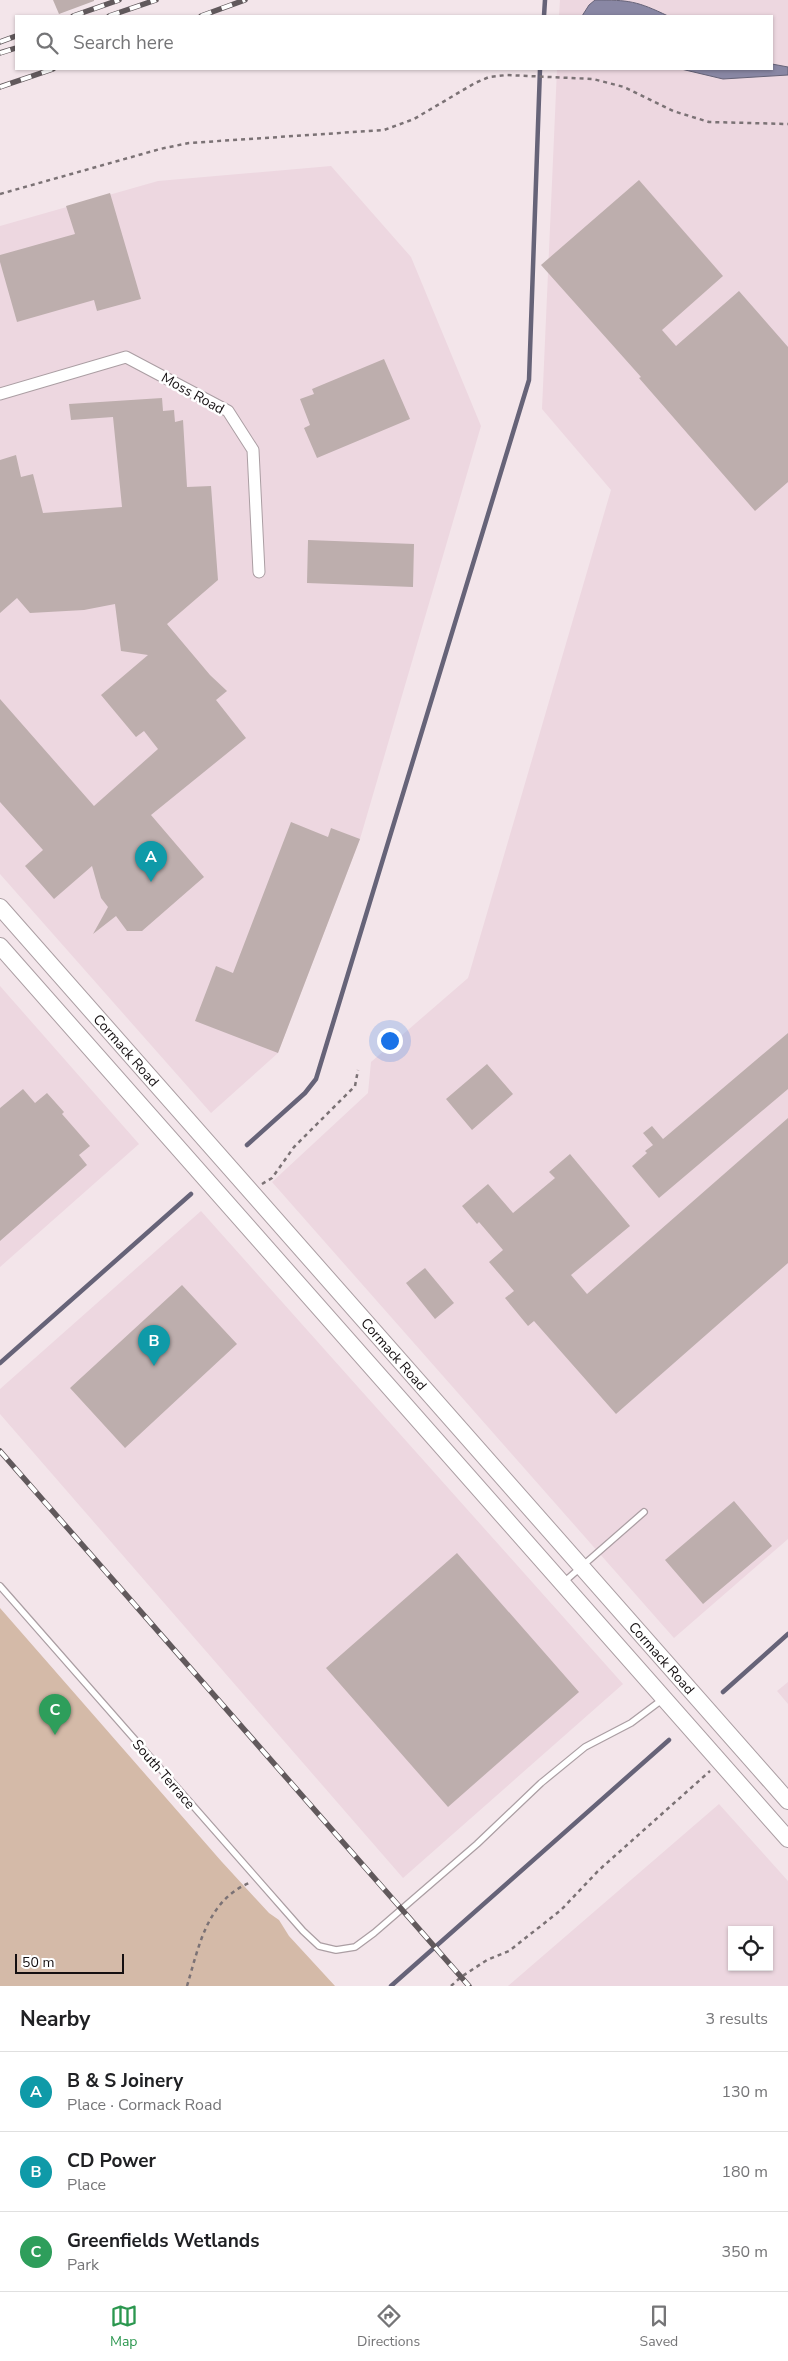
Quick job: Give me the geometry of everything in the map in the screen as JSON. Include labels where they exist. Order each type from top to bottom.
[{"type":"street","name":"Moss Road","points":[[0,394],[126,357],[228,411],[253,450],[259,572]]},
{"type":"street","name":"Cormack Road","points":[[0,907],[788,1801]]},
{"type":"street","name":"Cormack Road","points":[[0,946],[788,1839]]},
{"type":"lane","points":[[562,1583],[644,1512]]},
{"type":"lane","name":"South Terrace","points":[[0,1586],[256,1880],[319,1946],[336,1950],[356,1947],[374,1933],[477,1844],[541,1783],[584,1747],[631,1723],[664,1698]]},
{"type":"path","points":[[0,194],[160,149],[189,143],[384,130],[414,119],[475,83],[489,78],[507,76],[592,79],[624,87],[673,111],[710,122],[788,124]]},
{"type":"path","points":[[250,1191],[272,1178],[294,1147],[355,1086],[358,1070]]},
{"type":"path","points":[[451,1986],[487,1960],[509,1951],[561,1910],[600,1870],[720,1762]]},
{"type":"path","points":[[186,1986],[202,1936],[214,1910],[235,1889],[256,1880]]},
{"type":"shaded area","points":[[560,0],[788,0],[788,1539],[674,1638],[272,1182],[368,1093],[371,1062],[468,978],[611,490],[542,409],[557,70],[773,70],[773,15],[559,15]]},
{"type":"shaded area","points":[[331,166],[411,257],[481,426],[360,839],[278,1053],[211,1113],[0,874],[0,226],[158,181]]},
{"type":"shaded area","points":[[0,986],[139,1144],[0,1267]]},
{"type":"shaded area","points":[[201,1211],[623,1684],[403,1878],[0,1414],[0,1389]]},
{"type":"shaded area","points":[[0,1608],[222,1862],[269,1913],[279,1920],[289,1936],[335,1986],[0,1986]]},
{"type":"shaded area","points":[[788,1682],[788,1704],[777,1691]]},
{"type":"shaded area","points":[[719,1804],[788,1881],[788,1986],[508,1986]]},
{"type":"water","points":[[595,0],[633,2],[666,15],[583,15]]},
{"type":"water","points":[[773,64],[788,67],[788,75],[723,79],[685,70],[773,70]]},
{"type":"building","points":[[53,0],[94,0],[94,1],[59,14]]},
{"type":"building","points":[[639,180],[723,276],[662,330],[676,346],[739,291],[788,347],[788,482],[755,511],[639,378],[641,377],[541,265]]},
{"type":"building","points":[[110,193],[141,299],[97,311],[94,300],[17,322],[0,262],[0,255],[75,234],[66,206]]},
{"type":"building","points":[[384,359],[410,419],[317,458],[304,428],[310,425],[300,399],[314,394],[312,389]]},
{"type":"building","points":[[162,398],[163,411],[174,410],[175,422],[183,420],[187,487],[211,486],[218,580],[167,624],[210,675],[227,691],[216,700],[246,738],[151,815],[204,877],[142,931],[127,931],[116,916],[93,934],[108,907],[101,898],[92,866],[54,899],[25,866],[43,850],[0,802],[0,699],[94,806],[158,749],[144,731],[136,737],[101,695],[148,655],[121,651],[115,604],[84,610],[30,613],[17,598],[0,613],[0,460],[16,455],[21,477],[33,474],[43,513],[122,507],[113,417],[71,420],[69,404]]},
{"type":"building","points":[[308,540],[414,544],[413,587],[307,583]]},
{"type":"building","points":[[291,822],[328,837],[331,828],[360,839],[278,1053],[195,1021],[216,966],[233,973]]},
{"type":"building","points":[[788,1033],[788,1089],[659,1198],[632,1166],[653,1145],[643,1133],[652,1126],[663,1139]]},
{"type":"building","points":[[487,1064],[513,1094],[472,1130],[446,1099]]},
{"type":"building","points":[[23,1089],[35,1103],[47,1093],[64,1112],[62,1114],[90,1146],[79,1155],[87,1165],[0,1241],[0,1108]]},
{"type":"building","points":[[788,1118],[788,1263],[616,1414],[534,1321],[528,1326],[505,1298],[514,1291],[489,1262],[503,1250],[479,1222],[477,1224],[462,1206],[488,1184],[513,1213],[555,1178],[549,1172],[570,1154],[630,1226],[571,1275],[587,1294]]},
{"type":"building","points":[[425,1268],[454,1303],[435,1319],[406,1283]]},
{"type":"building","points":[[182,1285],[237,1344],[125,1448],[70,1388]]},
{"type":"building","points":[[734,1501],[772,1546],[703,1604],[665,1560]]},
{"type":"building","points":[[457,1553],[579,1692],[448,1807],[326,1668]]},
{"type":"waterway","points":[[544,15],[545,0]]},
{"type":"waterway","points":[[247,1145],[305,1093],[316,1079],[529,380],[540,70]]},
{"type":"waterway","points":[[0,1363],[191,1194]]},
{"type":"waterway","points":[[723,1692],[788,1634]]},
{"type":"waterway","points":[[391,1986],[669,1740]]},
{"type":"railway","points":[[76,15],[119,0]]},
{"type":"railway","points":[[112,15],[156,0]]},
{"type":"railway","points":[[204,15],[245,0]]},
{"type":"railway","points":[[0,42],[15,36]]},
{"type":"railway","points":[[0,53],[15,48]]},
{"type":"railway","points":[[0,87],[50,70]]},
{"type":"railway","points":[[0,1451],[469,1986]]},
{"type":"place","name":"B & S Joinery","points":[[151,882]]},
{"type":"place","name":"CD Power","points":[[154,1366]]},
{"type":"place","name":"Greenfields Wetlands","points":[[55,1735]]}]
